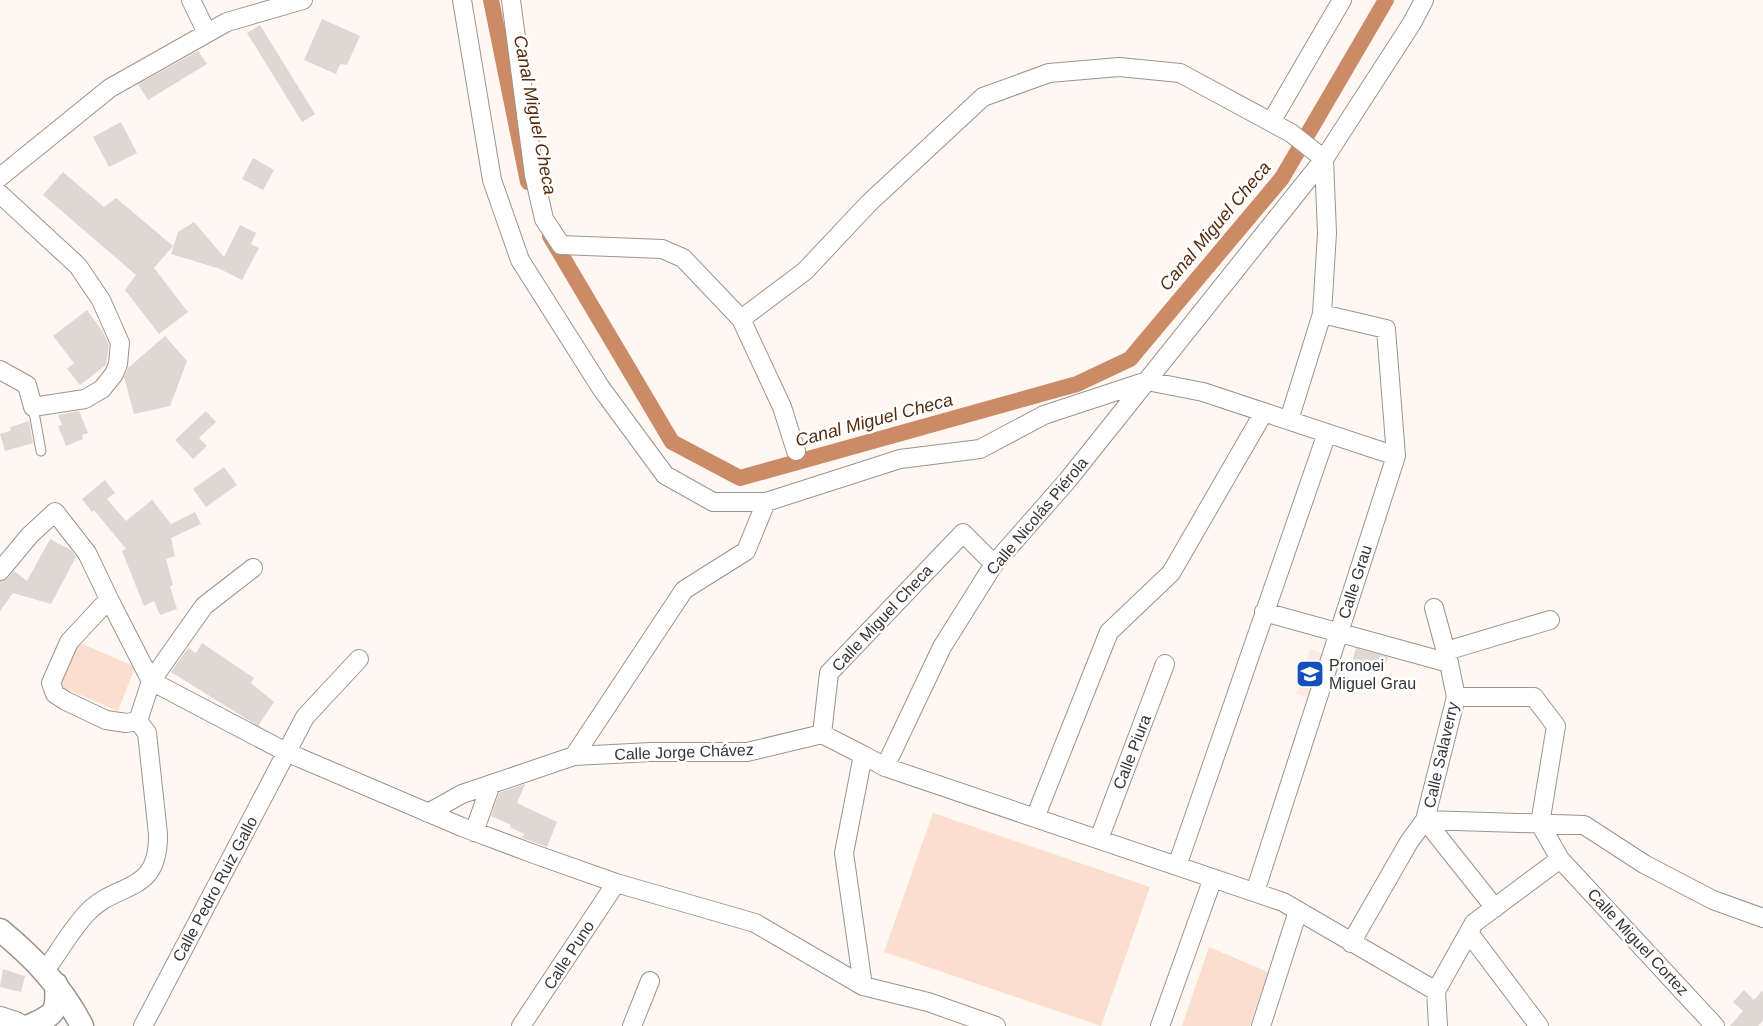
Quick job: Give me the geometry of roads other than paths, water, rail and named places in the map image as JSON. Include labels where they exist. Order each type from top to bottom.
[{"type":"highway","points":[[0,1021],[15,1026]]},
{"type":"street","points":[[191,0],[207,33]]},
{"type":"street","points":[[0,177],[110,88],[227,22],[304,0]]},
{"type":"street","points":[[462,0],[492,180],[520,260],[601,388],[665,475],[713,502],[766,502],[900,459],[980,449],[1044,415],[1146,381],[1203,392],[1396,456]]},
{"type":"street","points":[[511,0],[534,175],[544,219],[561,245],[662,248],[683,258],[741,319],[782,407],[796,451]]},
{"type":"street","points":[[1271,122],[1342,0]]},
{"type":"street","name":"Calle Nicolás Piérola","points":[[885,767],[942,646],[994,564],[1067,480],[1324,159],[1412,23],[1424,0]]},
{"type":"street","points":[[741,319],[805,272],[869,204],[983,97],[1049,74],[1119,67],[1180,73],[1291,133],[1324,159],[1327,232],[1322,314],[1289,420]]},
{"type":"street","points":[[0,194],[78,266],[102,300],[120,343],[118,364],[109,383],[85,399],[33,407],[27,385],[0,370]]},
{"type":"street","name":"Calle Grau","points":[[1255,892],[1396,456],[1386,329],[1322,314]]},
{"type":"street","points":[[1035,818],[1109,632],[1171,573],[1264,412]]},
{"type":"street","points":[[1177,866],[1327,433]]},
{"type":"street","points":[[574,756],[684,590],[746,550],[766,502]]},
{"type":"street","points":[[0,571],[30,535],[55,512],[87,552],[151,681],[286,752],[428,813],[616,883],[756,923],[863,986],[928,1002],[996,1026]]},
{"type":"street","name":"Calle Miguel Checa","points":[[822,734],[829,673],[962,533],[994,564]]},
{"type":"street","points":[[138,721],[151,681],[204,606],[253,568]]},
{"type":"street","points":[[109,599],[69,642],[51,683],[55,694],[106,720],[126,723],[138,721]]},
{"type":"street","name":"Calle Salaverry","points":[[1350,943],[1409,842],[1426,820],[1456,697],[1448,657],[1434,608]]},
{"type":"street","points":[[1264,612],[1339,633],[1448,657],[1550,620]]},
{"type":"street","name":"Calle Pedro Ruiz Gallo","points":[[144,1026],[305,717],[359,659]]},
{"type":"street","name":"Calle Piura","points":[[1100,839],[1165,664]]},
{"type":"street","points":[[1456,697],[1534,697],[1556,726],[1540,824]]},
{"type":"street","points":[[28,1026],[51,1015],[58,1005],[51,977],[85,915],[104,897],[127,890],[142,880],[152,867],[158,850],[158,834],[146,733],[138,721]]},
{"type":"street","points":[[822,734],[885,767],[1283,902],[1350,943],[1436,991]]},
{"type":"street","name":"Calle Jorge Chávez","points":[[428,813],[462,794],[574,756],[652,752],[747,752],[822,734]]},
{"type":"street","points":[[863,756],[844,853],[863,986]]},
{"type":"street","points":[[468,829],[491,784]]},
{"type":"street","points":[[462,794],[457,798],[454,812],[468,829]]},
{"type":"street","points":[[1426,820],[1584,825],[1644,864],[1714,900],[1763,918]]},
{"type":"street","points":[[1426,820],[1494,908]]},
{"type":"street","name":"Calle Miguel Cortez","points":[[1540,824],[1560,859],[1715,1026]]},
{"type":"street","points":[[1438,1026],[1436,991],[1474,923],[1560,859]]},
{"type":"street","points":[[1160,1026],[1213,878]]},
{"type":"street","name":"Calle Puno","points":[[521,1026],[616,883]]},
{"type":"street","points":[[1261,1026],[1298,911]]},
{"type":"street","points":[[0,930],[51,977],[70,1004],[82,1026]]},
{"type":"street","points":[[1469,933],[1539,1026]]},
{"type":"street","points":[[634,1025],[650,981]]},
{"type":"lane","points":[[33,407],[42,451]]},
{"type":"waterway","name":"Canal Miguel Checa","points":[[491,0],[528,182]]},
{"type":"waterway","name":"Canal Miguel Checa","points":[[550,236],[672,442],[740,478],[1077,384],[1130,359],[1282,178],[1386,0]]},
{"type":"place","name":"Pronoei Miguel Grau","points":[[1310,674]]}]
